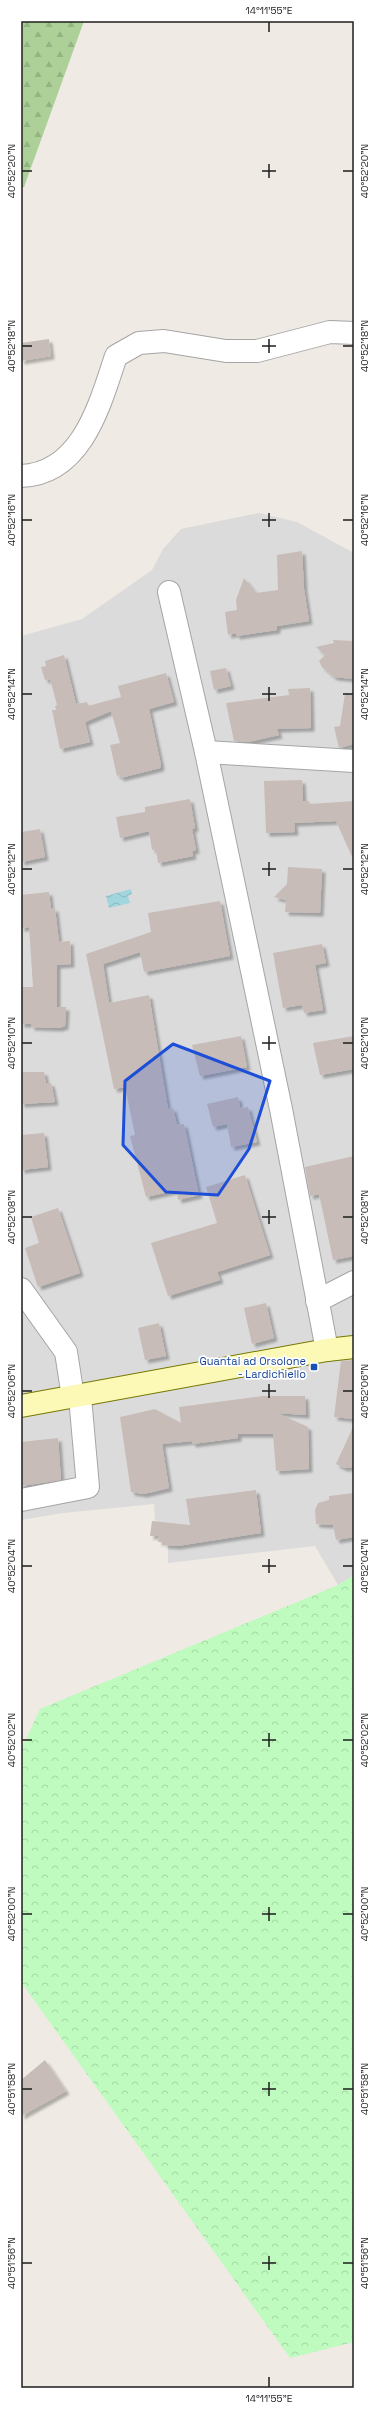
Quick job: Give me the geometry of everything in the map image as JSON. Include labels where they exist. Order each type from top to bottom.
[{"type":"street","points":[[21,476],[56,466],[68,457],[86,434],[101,400],[116,356],[139,344],[164,341],[226,351],[257,351],[330,332],[354,333]]},
{"type":"street","points":[[169,592],[206,752],[282,1109],[326,1350]]},
{"type":"street","points":[[206,752],[354,761]]},
{"type":"street","points":[[317,1301],[354,1282]]},
{"type":"street","points":[[21,1288],[66,1352],[76,1397],[88,1487],[21,1500]]},
{"type":"street","points":[[21,1406],[326,1350],[354,1347]]},
{"type":"highlighted area","points":[[173,1044],[270,1081],[249,1149],[218,1195],[166,1192],[123,1145],[125,1081]]},
{"type":"shaded area","points":[[259,513],[297,522],[354,553],[354,1575],[338,1585],[315,1546],[168,1563],[168,1543],[156,1534],[154,1504],[63,1513],[21,1520],[21,636],[82,619],[152,570],[163,549],[181,529]]},
{"type":"green space","points":[[21,21],[84,21],[24,187],[21,187]]},
{"type":"green space","points":[[354,1575],[354,2342],[290,2358],[21,1982],[21,1750],[40,1709],[338,1585]]},
{"type":"water","points":[[131,889],[132,894],[128,896],[130,903],[109,908],[106,896]]},
{"type":"building","points":[[49,339],[51,356],[21,361],[21,343]]},
{"type":"building","points":[[302,551],[304,589],[309,621],[277,626],[277,630],[236,636],[236,633],[228,635],[225,612],[237,610],[236,600],[244,578],[256,593],[278,590],[277,555]]},
{"type":"building","points":[[333,640],[354,641],[354,679],[334,677],[322,667],[319,661],[325,655],[316,647],[334,643]]},
{"type":"building","points":[[64,655],[76,704],[87,702],[88,706],[121,697],[118,686],[166,673],[174,702],[149,709],[161,765],[160,768],[120,778],[120,775],[117,776],[110,745],[120,743],[111,711],[85,722],[90,742],[60,749],[52,710],[56,710],[55,706],[57,705],[50,679],[45,680],[41,667],[46,666],[45,661]]},
{"type":"building","points":[[226,668],[231,686],[214,690],[210,671]]},
{"type":"building","points":[[310,688],[311,728],[277,729],[279,735],[248,742],[234,741],[226,703],[289,695],[288,689]]},
{"type":"building","points":[[345,694],[354,694],[354,744],[339,748],[334,727],[340,726]]},
{"type":"building","points":[[302,780],[303,801],[309,801],[310,804],[354,801],[354,861],[336,821],[294,823],[295,832],[266,833],[264,781]]},
{"type":"building","points":[[190,799],[195,828],[192,829],[196,850],[192,851],[193,856],[158,863],[156,849],[152,850],[149,831],[120,838],[116,817],[145,812],[145,807]]},
{"type":"building","points":[[40,829],[45,857],[21,862],[21,832]]},
{"type":"building","points":[[288,867],[322,869],[320,913],[285,912],[286,900],[274,897],[287,884]]},
{"type":"building","points":[[49,892],[51,909],[55,908],[59,942],[70,941],[71,964],[57,965],[57,1007],[66,1007],[65,1026],[59,1028],[31,1027],[31,1024],[21,1024],[21,987],[33,987],[29,927],[21,928],[21,895]]},
{"type":"building","points":[[220,901],[230,956],[144,972],[140,952],[103,964],[109,1003],[149,995],[168,1109],[173,1108],[177,1125],[184,1124],[199,1195],[178,1200],[177,1190],[146,1197],[130,1136],[135,1135],[125,1087],[114,1089],[86,954],[151,932],[148,913]]},
{"type":"building","points":[[322,944],[326,963],[315,965],[323,1010],[304,1013],[302,1005],[283,1008],[273,953]]},
{"type":"building","points":[[241,1036],[247,1067],[200,1076],[192,1045]]},
{"type":"building","points":[[354,1036],[354,1069],[320,1075],[313,1043]]},
{"type":"building","points":[[21,1072],[44,1072],[46,1083],[51,1083],[55,1102],[21,1104]]},
{"type":"building","points":[[238,1097],[240,1108],[248,1107],[257,1142],[231,1147],[227,1124],[213,1127],[207,1104]]},
{"type":"building","points":[[44,1133],[48,1167],[21,1170],[21,1135]]},
{"type":"building","points":[[354,1156],[354,1256],[333,1260],[319,1194],[310,1196],[305,1167]]},
{"type":"building","points":[[245,1175],[270,1255],[217,1272],[220,1280],[168,1296],[151,1243],[217,1223],[206,1187]]},
{"type":"building","points":[[58,1208],[80,1273],[38,1287],[25,1248],[39,1243],[31,1217]]},
{"type":"building","points":[[266,1303],[274,1338],[252,1344],[244,1308]]},
{"type":"building","points":[[159,1323],[166,1356],[145,1360],[138,1328]]},
{"type":"building","points":[[354,1360],[354,1419],[334,1417],[341,1361]]},
{"type":"building","points":[[263,1396],[305,1396],[306,1415],[277,1413],[308,1427],[309,1469],[276,1471],[273,1434],[238,1434],[238,1438],[192,1444],[192,1441],[162,1444],[169,1488],[144,1494],[131,1492],[120,1417],[155,1409],[181,1423],[179,1407]]},
{"type":"building","points":[[354,1425],[354,1467],[344,1468],[336,1464]]},
{"type":"building","points":[[58,1438],[61,1480],[21,1486],[21,1442]]},
{"type":"building","points":[[256,1490],[261,1533],[177,1546],[164,1545],[164,1542],[158,1542],[159,1536],[150,1536],[152,1521],[190,1525],[186,1499]]},
{"type":"building","points":[[354,1493],[354,1537],[336,1540],[333,1525],[316,1524],[315,1510],[318,1503],[329,1500],[329,1496]]},
{"type":"building","points":[[45,2060],[66,2091],[21,2116],[21,2080]]},
{"type":"place","name":"Guantai ad Orsolone - Lardichiello","points":[[314,1367]]}]
